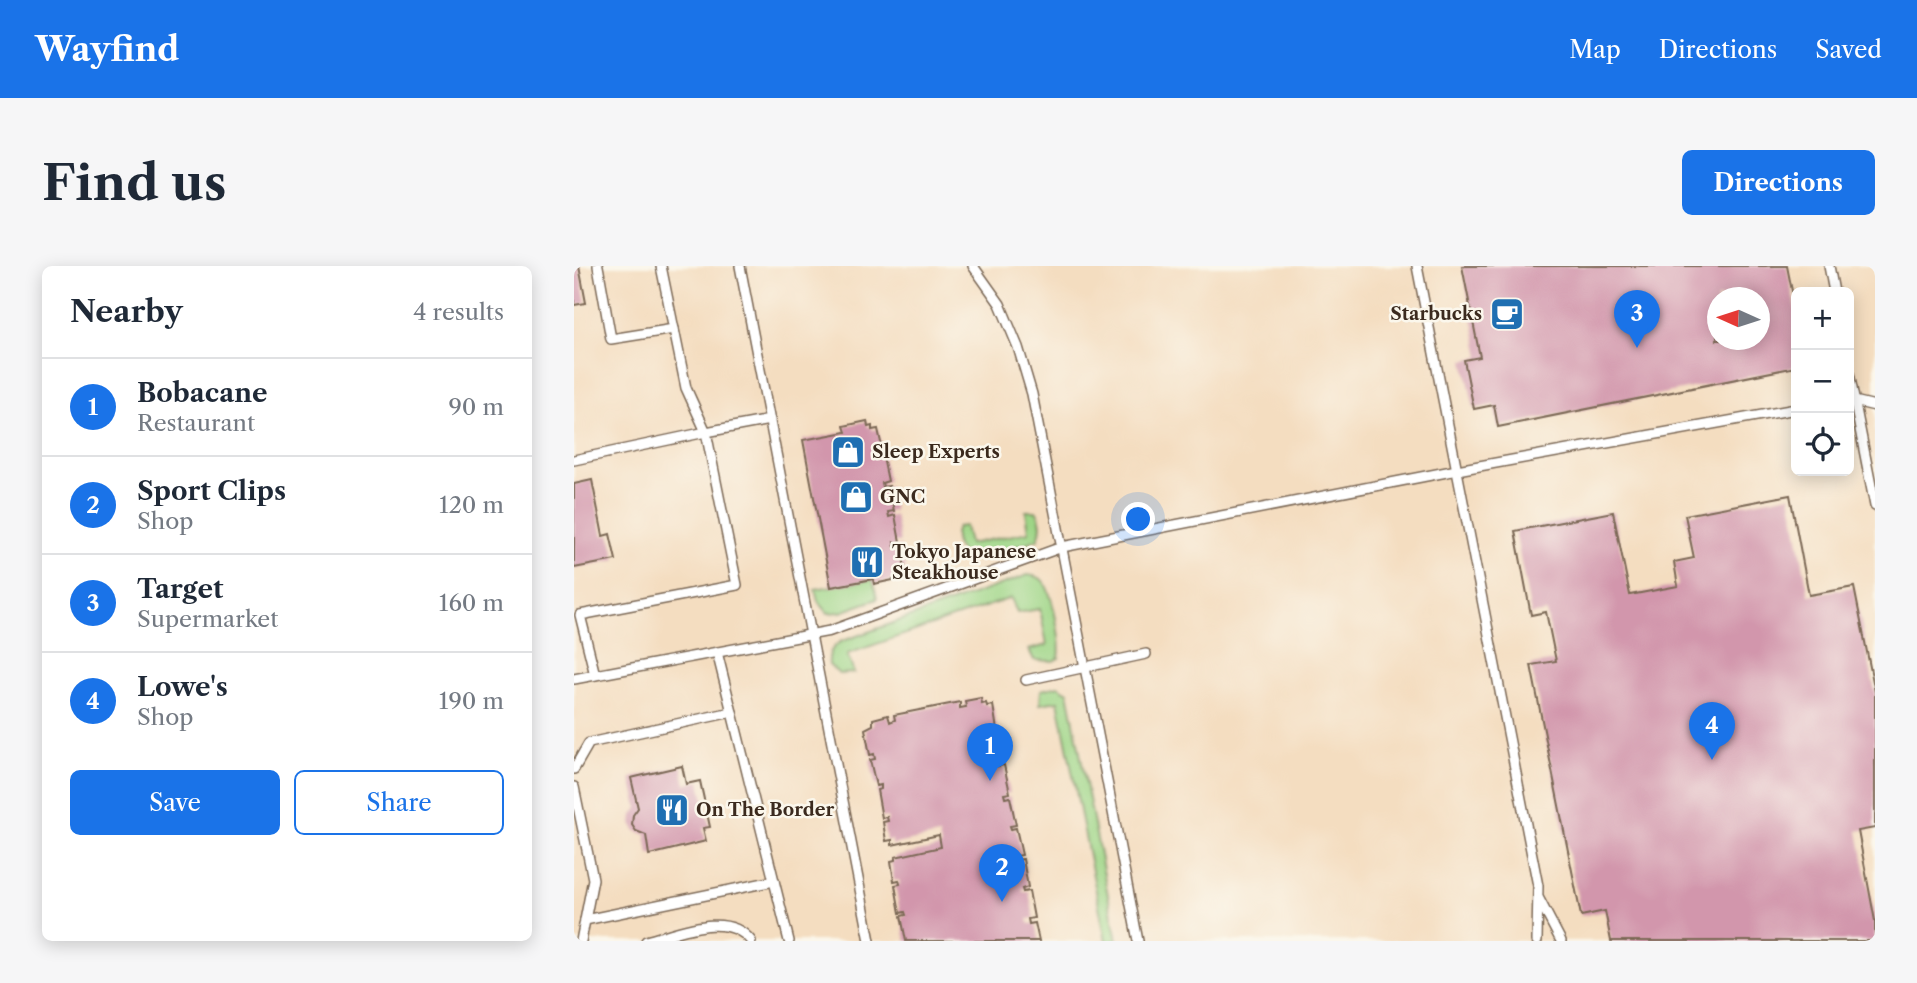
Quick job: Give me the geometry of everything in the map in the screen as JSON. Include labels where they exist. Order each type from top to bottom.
[{"type":"lane","points":[[598,266],[611,339],[674,329]]},
{"type":"lane","points":[[595,675],[577,615],[737,585],[706,432],[686,388],[661,266]]},
{"type":"lane","points":[[740,266],[870,941]]},
{"type":"lane","points":[[973,266],[1000,304],[1018,347],[1032,394],[1138,941]]},
{"type":"lane","points":[[1417,266],[1539,897],[1537,941]]},
{"type":"lane","points":[[1829,266],[1833,287]]},
{"type":"lane","points":[[1854,401],[1875,406]]},
{"type":"lane","points":[[574,679],[830,631],[1062,547],[1457,470],[1791,410]]},
{"type":"lane","points":[[1854,413],[1875,506]]},
{"type":"lane","points":[[574,460],[770,420]]},
{"type":"lane","points":[[717,652],[789,941]]},
{"type":"lane","points":[[1026,680],[1146,654]]},
{"type":"lane","points":[[574,769],[589,743],[732,712]]},
{"type":"lane","points":[[574,787],[593,879],[581,941]]},
{"type":"lane","points":[[585,920],[774,880]]},
{"type":"lane","points":[[1539,897],[1561,941]]},
{"type":"lane","points":[[646,941],[726,924],[743,930],[751,941]]},
{"type":"green space","points":[[1026,511],[1036,511],[1038,514],[1041,525],[1038,539],[979,560],[967,557],[956,544],[957,527],[965,526],[969,544],[1029,532]]},
{"type":"green space","points":[[1028,575],[1041,579],[1050,596],[1059,641],[1059,658],[1053,661],[1034,660],[1029,650],[1047,645],[1040,609],[1017,613],[1011,598],[847,654],[854,673],[839,674],[829,665],[831,652],[840,642]]},
{"type":"green space","points":[[873,579],[877,599],[841,612],[828,613],[818,601],[815,589]]},
{"type":"green space","points":[[1058,686],[1068,692],[1117,941],[1106,941],[1058,701],[1040,704],[1041,690]]},
{"type":"building","points":[[574,266],[579,266],[586,303],[574,305]]},
{"type":"building","points":[[1462,266],[1787,266],[1791,287],[1791,368],[1498,427],[1494,405],[1474,409],[1464,360],[1480,357]]},
{"type":"building","points":[[867,421],[872,430],[878,429],[883,452],[877,453],[878,458],[883,457],[888,481],[882,483],[883,487],[889,486],[894,511],[888,512],[889,517],[895,515],[900,542],[894,542],[895,547],[901,546],[905,568],[899,569],[898,579],[874,584],[873,579],[831,587],[803,440],[846,432],[844,426]]},
{"type":"building","points":[[592,480],[603,536],[610,534],[616,560],[574,568],[574,484]]},
{"type":"building","points":[[1790,495],[1809,595],[1854,587],[1875,692],[1875,828],[1858,831],[1875,921],[1875,941],[1611,941],[1605,911],[1581,916],[1531,665],[1556,661],[1546,612],[1531,615],[1515,531],[1613,512],[1630,595],[1678,586],[1674,562],[1694,558],[1685,515]]},
{"type":"building","points":[[981,698],[982,704],[993,705],[997,730],[992,731],[993,735],[998,734],[1004,762],[998,763],[998,766],[1004,765],[1010,793],[1004,794],[1005,798],[1010,797],[1016,825],[1010,826],[1011,829],[1016,828],[1022,855],[1016,856],[1017,860],[1023,859],[1028,887],[1022,889],[1023,892],[1029,891],[1034,918],[1028,919],[1029,924],[1035,923],[1039,941],[906,941],[901,916],[906,915],[905,912],[900,913],[895,885],[900,884],[899,880],[894,881],[891,861],[895,860],[895,857],[941,847],[939,835],[892,845],[892,840],[886,841],[883,822],[888,821],[887,817],[882,818],[877,790],[881,789],[881,785],[876,786],[870,760],[875,759],[874,754],[870,755],[865,729],[873,725],[873,719],[888,715],[890,722],[895,720],[894,715],[960,702],[960,708],[966,707],[965,701]]},
{"type":"building","name":"On The Border","points":[[682,766],[686,784],[700,781],[710,827],[703,828],[706,841],[649,855],[646,835],[636,831],[632,825],[633,815],[638,808],[631,778]]},
{"type":"place","name":"Starbucks","points":[[1507,314]]},
{"type":"place","name":"Target","points":[[1637,348]]},
{"type":"place","name":"Sleep Experts","points":[[848,452]]},
{"type":"place","name":"GNC","points":[[856,497]]},
{"type":"place","name":"Tokyo Japanese Steakhouse","points":[[867,562]]},
{"type":"place","name":"Lowe's","points":[[1712,760]]},
{"type":"place","name":"Bobacane","points":[[990,781]]},
{"type":"place","name":"On The Border","points":[[672,810]]},
{"type":"place","name":"Sport Clips","points":[[1002,902]]}]
